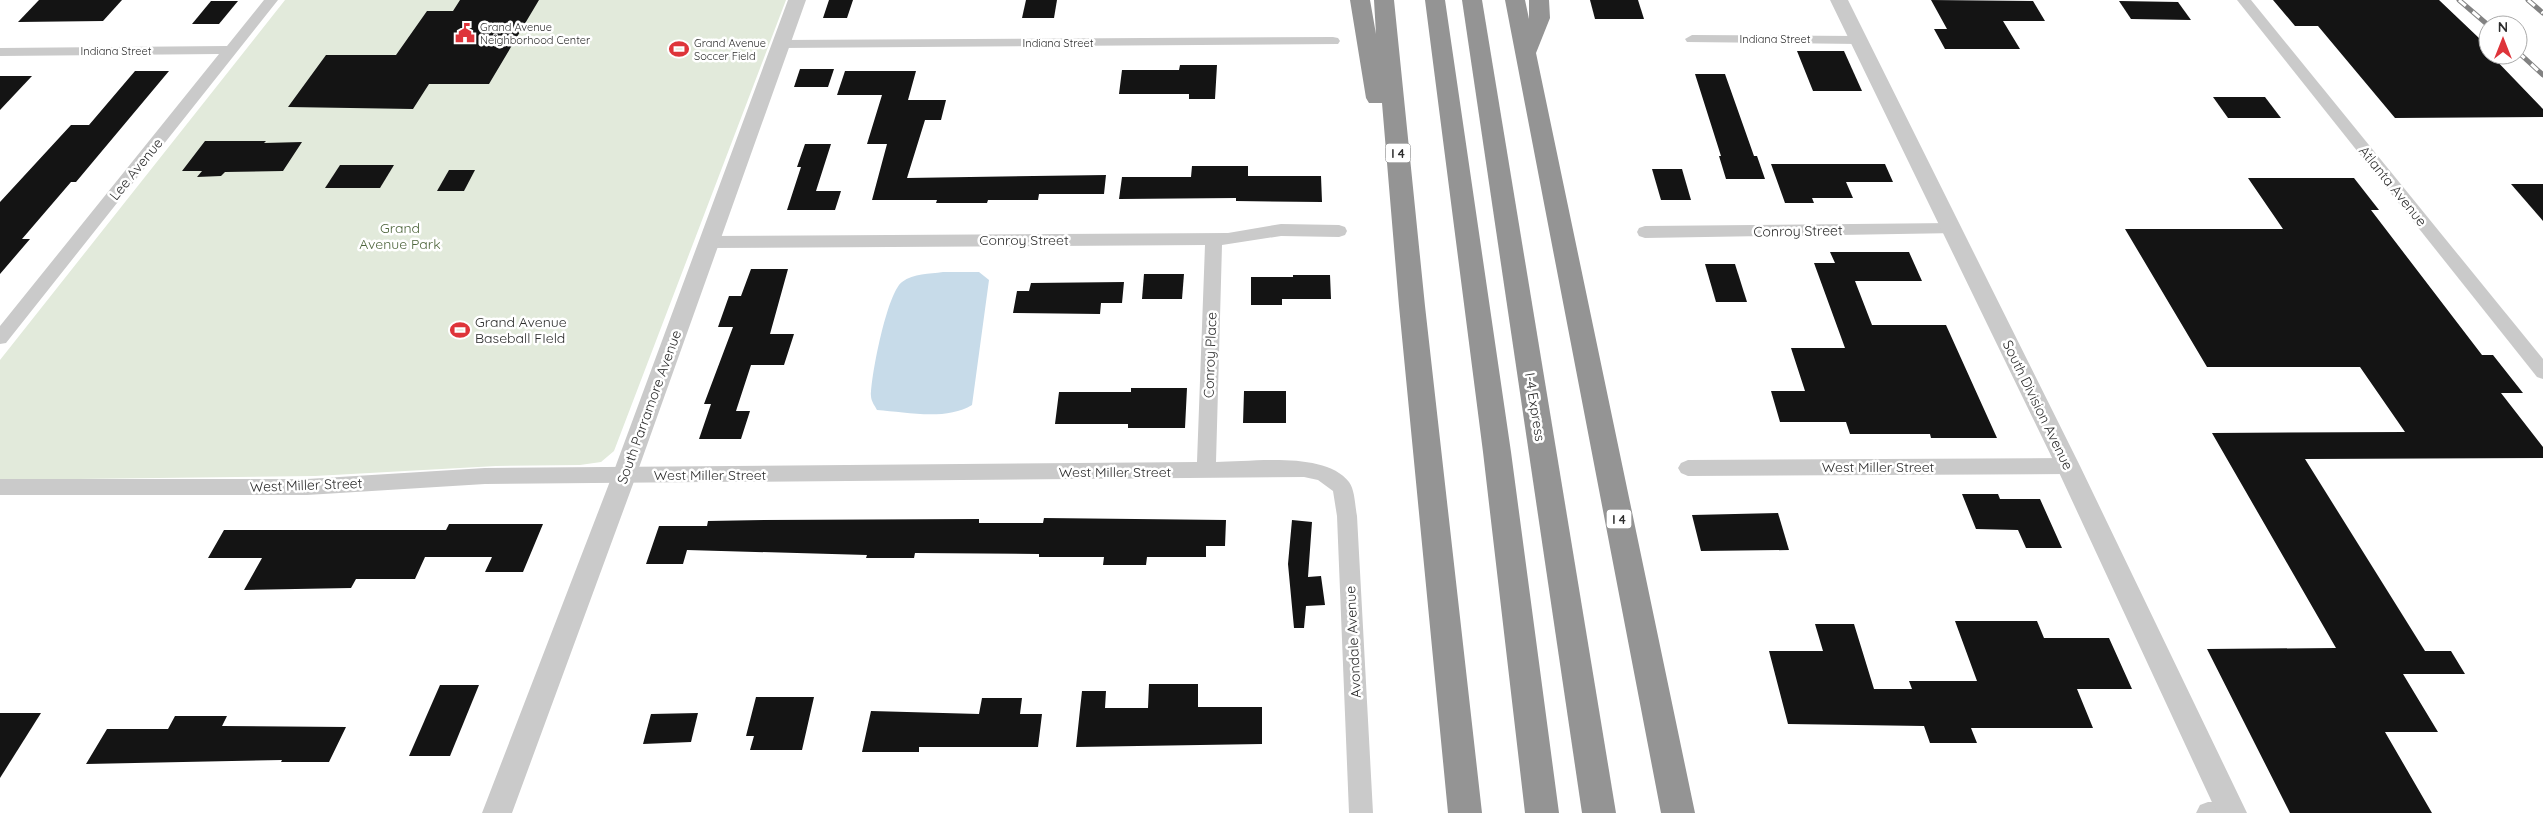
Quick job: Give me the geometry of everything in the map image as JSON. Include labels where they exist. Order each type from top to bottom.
[{"type":"highway","points":[[1360,0],[1412,306]]},
{"type":"highway","name":"I 4","points":[[1384,0],[1412,306],[1465,813]]},
{"type":"highway","points":[[1436,0],[1496,442],[1542,813]]},
{"type":"highway","name":"I-4 Express","points":[[1472,0],[1599,813]]},
{"type":"highway","name":"I 4","points":[[1514,0],[1678,813]]},
{"type":"highway","points":[[1526,52],[1540,18],[1539,0]]},
{"type":"street","name":"Lee Avenue","points":[[0,338],[272,0]]},
{"type":"street","name":"South Parramore Avenue","points":[[497,813],[624,476],[798,0]]},
{"type":"street","name":"South Division Avenue","points":[[1839,0],[2068,466],[2232,813]]},
{"type":"street","name":"Atlanta Avenue","points":[[2244,0],[2543,372]]},
{"type":"street","name":"Indiana Street","points":[[1692,39],[1858,40]]},
{"type":"street","name":"Indiana Street","points":[[782,44],[1333,41]]},
{"type":"street","name":"Indiana Street","points":[[0,52],[231,50]]},
{"type":"street","name":"Conroy Street","points":[[1645,232],[1952,229]]},
{"type":"street","name":"Conroy Street","points":[[710,242],[1214,239],[1281,230],[1339,231]]},
{"type":"street","name":"Conroy Place","points":[[1206,471],[1214,239]]},
{"type":"street","name":"West Miller Street","points":[[1688,468],[2068,466]]},
{"type":"street","name":"West Miller Street","points":[[0,487],[307,487],[485,476],[1304,469],[1330,477]]},
{"type":"street","name":"Avondale Avenue","points":[[1330,477],[1342,487],[1347,516],[1361,813]]},
{"type":"street","points":[[2208,813],[2232,813]]},
{"type":"green space","name":"Grand Avenue Park","points":[[285,0],[786,0],[614,451],[601,462],[580,465],[496,466],[315,476],[0,480],[0,360]]},
{"type":"water","points":[[943,272],[979,272],[989,280],[972,405],[962,410],[938,414],[913,414],[877,410],[871,396],[874,371],[881,336],[896,289],[902,282],[912,277]]},
{"type":"building","points":[[39,0],[122,0],[103,21],[18,22]]},
{"type":"building","name":"Grand Avenue Neighborhood Center","points":[[460,0],[539,0],[489,84],[429,84],[413,109],[288,107],[326,55],[396,55],[427,11],[453,11]]},
{"type":"building","points":[[829,0],[853,0],[847,18],[823,18]]},
{"type":"building","points":[[1026,0],[1057,0],[1054,18],[1022,18]]},
{"type":"building","points":[[1590,0],[1638,0],[1644,19],[1595,19]]},
{"type":"building","points":[[1931,0],[2033,1],[2045,21],[2003,21],[2020,49],[1945,49],[1934,29],[1947,29]]},
{"type":"building","points":[[2273,0],[2439,0],[2478,37],[2478,65],[2501,65],[2543,109],[2543,117],[2395,118],[2318,26],[2295,26]]},
{"type":"building","points":[[211,1],[238,1],[219,24],[192,24]]},
{"type":"building","points":[[2119,1],[2178,2],[2191,20],[2131,19]]},
{"type":"building","points":[[1797,51],[1844,51],[1862,91],[1813,91]]},
{"type":"building","points":[[1180,65],[1217,65],[1215,99],[1189,99],[1189,94],[1119,94],[1122,70],[1179,70]]},
{"type":"building","points":[[800,69],[834,69],[828,87],[794,87]]},
{"type":"building","points":[[135,71],[169,71],[76,182],[71,182],[22,239],[30,239],[0,274],[0,202],[71,125],[89,125]]},
{"type":"building","points":[[845,71],[916,71],[908,100],[946,100],[941,120],[925,120],[907,178],[1106,175],[1104,194],[1039,194],[1038,200],[988,200],[987,203],[936,203],[937,200],[872,200],[887,144],[867,144],[882,95],[837,95]]},
{"type":"building","points":[[1695,74],[1725,74],[1754,156],[1757,156],[1765,179],[1726,179],[1719,156],[1721,156]]},
{"type":"building","points":[[0,76],[32,76],[0,110]]},
{"type":"building","points":[[2213,97],[2265,97],[2281,118],[2228,118]]},
{"type":"building","points":[[205,141],[302,142],[283,171],[225,172],[221,176],[197,177],[202,171],[182,171]]},
{"type":"building","points":[[805,144],[831,144],[816,191],[841,191],[835,210],[787,210],[801,167],[797,167]]},
{"type":"building","points":[[1771,164],[1885,164],[1893,182],[1846,182],[1853,198],[1812,198],[1814,203],[1785,203]]},
{"type":"building","points":[[340,165],[394,165],[380,188],[325,188]]},
{"type":"building","points":[[1192,166],[1248,166],[1248,176],[1321,176],[1322,202],[1236,201],[1236,198],[1119,199],[1122,177],[1191,177]]},
{"type":"building","points":[[1652,169],[1682,169],[1691,200],[1661,200]]},
{"type":"building","points":[[449,170],[475,170],[464,191],[437,191]]},
{"type":"building","points":[[2248,178],[2354,178],[2379,210],[2371,210],[2482,355],[2493,355],[2523,393],[2501,393],[2543,447],[2543,458],[2305,459],[2425,651],[2451,651],[2465,674],[2403,674],[2438,732],[2385,732],[2432,813],[2290,813],[2207,649],[2336,648],[2212,433],[2405,432],[2360,367],[2207,367],[2125,229],[2283,229]]},
{"type":"building","points":[[2511,184],[2543,184],[2543,221]]},
{"type":"building","points":[[1830,252],[1909,252],[1922,281],[1855,281],[1872,325],[1946,325],[1997,438],[1931,438],[1930,434],[1850,434],[1846,422],[1780,422],[1771,391],[1805,391],[1791,348],[1845,348],[1814,263],[1835,263]]},
{"type":"building","points":[[1705,264],[1735,264],[1747,302],[1716,302]]},
{"type":"building","points":[[751,269],[788,269],[770,334],[794,334],[784,365],[751,365],[736,411],[750,411],[741,439],[699,439],[711,404],[704,404],[733,327],[718,327],[729,296],[741,296]]},
{"type":"building","points":[[1144,274],[1184,274],[1182,299],[1142,299]]},
{"type":"building","points":[[1293,275],[1330,275],[1331,299],[1282,299],[1282,305],[1251,305],[1251,277],[1293,277]]},
{"type":"building","points":[[1124,282],[1122,303],[1101,303],[1100,314],[1013,313],[1017,291],[1029,291],[1031,283]]},
{"type":"building","points":[[1131,388],[1187,388],[1185,428],[1128,428],[1128,424],[1055,424],[1059,392],[1131,392]]},
{"type":"building","points":[[1244,391],[1286,391],[1286,423],[1243,423]]},
{"type":"building","points":[[1962,494],[1998,494],[2000,499],[2040,499],[2062,548],[2026,548],[2018,530],[1976,529]]},
{"type":"building","points":[[1778,513],[1789,550],[1701,551],[1692,515]]},
{"type":"building","points":[[1044,518],[1226,520],[1225,546],[1206,546],[1206,557],[1147,557],[1146,565],[1103,565],[1104,557],[1039,557],[1039,554],[915,553],[914,558],[866,558],[867,555],[687,550],[683,564],[646,564],[659,526],[707,526],[708,521],[764,520],[979,519],[979,523],[1043,523]]},
{"type":"building","points":[[1292,520],[1312,522],[1308,577],[1321,576],[1325,605],[1306,606],[1304,628],[1294,628],[1288,564]]},
{"type":"building","points":[[449,524],[543,524],[523,572],[485,572],[492,557],[425,557],[415,579],[356,579],[351,588],[244,590],[262,558],[208,558],[224,530],[446,530]]},
{"type":"building","points":[[1955,621],[2037,621],[2044,638],[2109,638],[2132,689],[2077,689],[2093,728],[1971,728],[1977,743],[1930,743],[1924,726],[1788,724],[1769,651],[1823,651],[1815,624],[1854,624],[1874,689],[1912,689],[1909,681],[1977,681]]},
{"type":"building","points":[[1149,684],[1198,684],[1198,707],[1262,707],[1262,744],[1076,747],[1082,691],[1106,691],[1105,708],[1148,708]]},
{"type":"building","points":[[440,685],[479,685],[450,756],[409,756]]},
{"type":"building","points":[[756,697],[814,697],[802,750],[750,750],[754,736],[746,736]]},
{"type":"building","points":[[982,698],[1022,698],[1020,714],[1042,714],[1038,747],[919,747],[919,752],[862,752],[871,711],[979,714]]},
{"type":"building","points":[[0,713],[41,713],[0,778]]},
{"type":"building","points":[[698,713],[691,742],[643,744],[651,714]]},
{"type":"building","points":[[175,716],[227,716],[222,726],[346,727],[329,762],[281,762],[282,760],[86,764],[107,729],[168,729]]},
{"type":"railway","points":[[2459,0],[2478,16]]},
{"type":"railway","points":[[2528,0],[2543,13]]},
{"type":"railway","points":[[2528,61],[2543,75]]},
{"type":"place","name":"Grand Avenue Neighborhood Center","points":[[465,33]]},
{"type":"place","name":"Grand Avenue Soccer Field","points":[[679,49]]},
{"type":"place","name":"Grand Avenue Baseball FIeld","points":[[460,330]]}]
